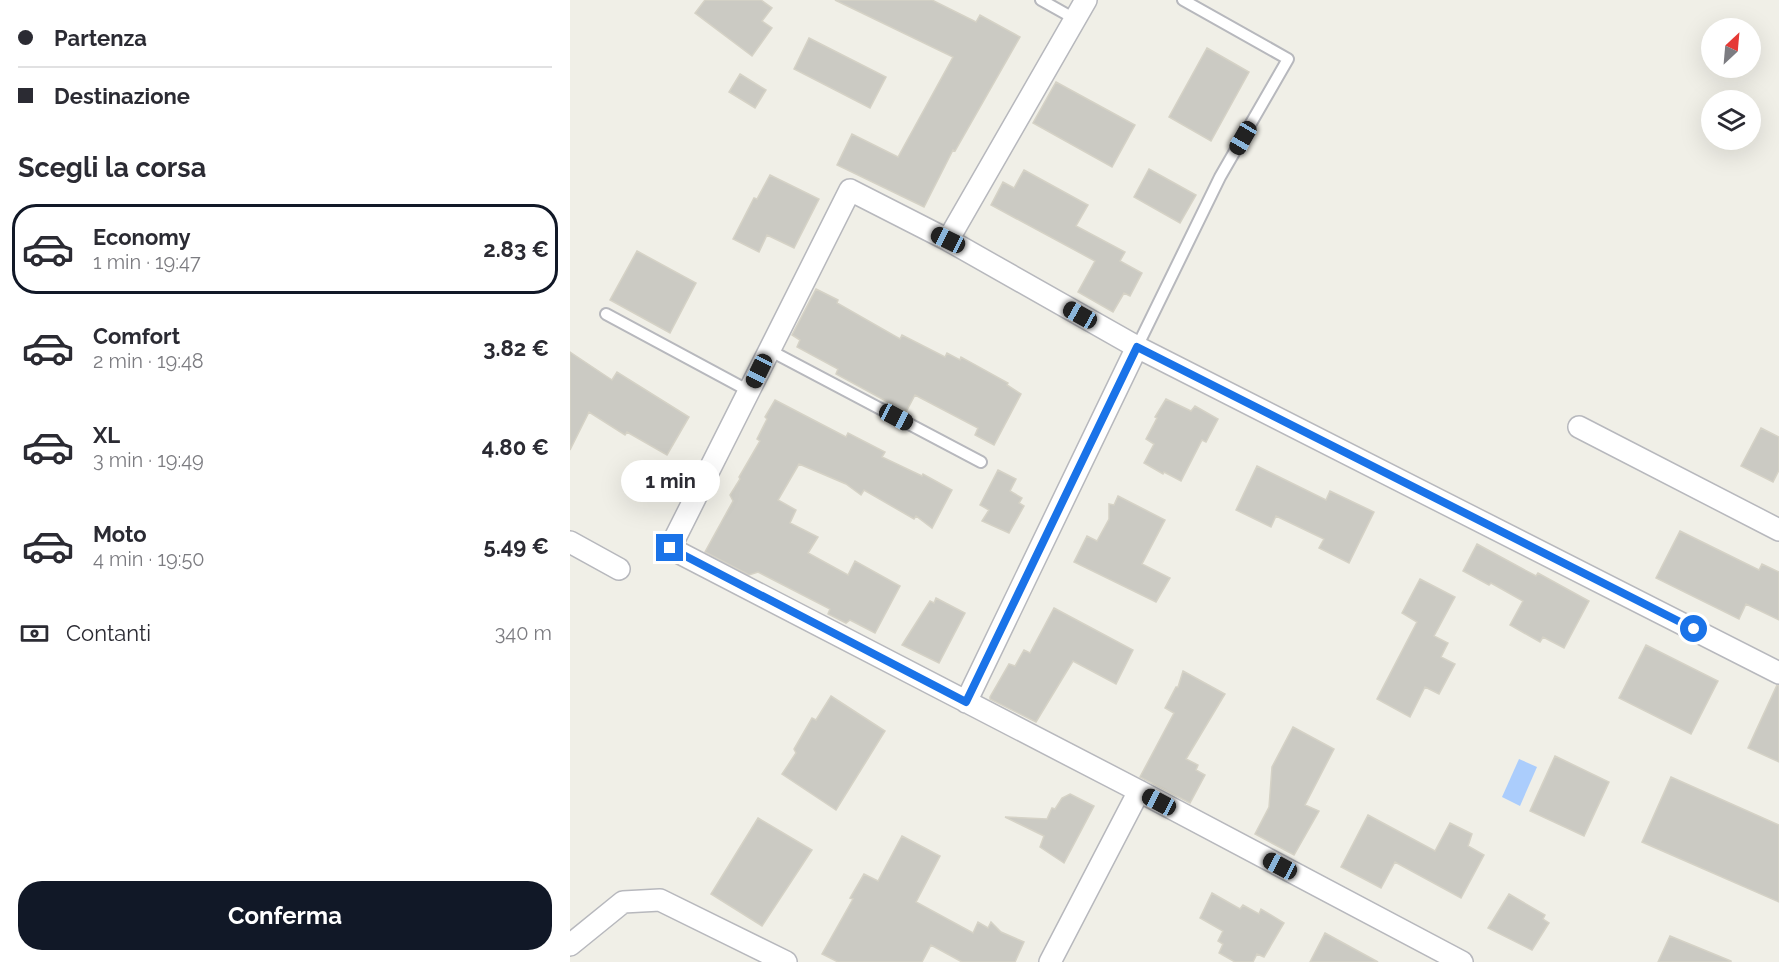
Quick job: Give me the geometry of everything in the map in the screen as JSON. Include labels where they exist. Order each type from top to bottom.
[{"type":"street","points":[[948,240],[1086,0]]},
{"type":"street","points":[[1462,962],[1139,791],[670,548],[850,190],[948,240],[1137,347],[1779,673]]},
{"type":"street","points":[[966,702],[1137,347]]},
{"type":"street","points":[[1579,427],[1779,531]]},
{"type":"street","points":[[570,542],[619,569]]},
{"type":"street","points":[[1050,962],[1139,791]]},
{"type":"street","points":[[570,945],[624,902],[660,900],[786,962]]},
{"type":"lane","points":[[1041,0],[1075,19]]},
{"type":"lane","points":[[1137,347],[1220,177],[1288,59],[1183,0]]},
{"type":"lane","points":[[606,314],[749,391]]},
{"type":"lane","points":[[769,350],[981,462]]},
{"type":"water","points":[[1519,759],[1537,767],[1520,806],[1502,797]]},
{"type":"building","points":[[705,0],[761,0],[772,8],[762,21],[772,28],[752,56],[695,13]]},
{"type":"building","points":[[835,0],[932,0],[976,22],[980,15],[1020,37],[955,151],[953,150],[924,207],[837,165],[852,134],[898,157],[953,57]]},
{"type":"building","points":[[809,38],[886,77],[870,108],[794,69]]},
{"type":"building","points":[[1207,48],[1249,72],[1211,141],[1169,117]]},
{"type":"building","points":[[740,74],[766,90],[755,108],[729,92]]},
{"type":"building","points":[[1056,82],[1135,125],[1112,167],[1033,123]]},
{"type":"building","points":[[1149,169],[1196,195],[1180,223],[1134,197]]},
{"type":"building","points":[[1024,170],[1088,205],[1076,226],[1125,252],[1120,261],[1142,273],[1130,296],[1124,293],[1113,312],[1078,292],[1095,261],[991,205],[1003,182],[1014,188]]},
{"type":"building","points":[[770,175],[819,199],[794,248],[767,235],[759,252],[733,239],[754,198],[757,199]]},
{"type":"building","points":[[637,251],[696,283],[670,333],[610,300]]},
{"type":"building","points":[[816,289],[838,300],[837,303],[900,339],[902,335],[945,357],[947,353],[960,360],[961,357],[1008,383],[1007,385],[1021,394],[994,445],[975,435],[978,428],[915,395],[906,412],[836,374],[838,369],[797,347],[800,340],[792,335]]},
{"type":"building","points":[[570,352],[612,380],[617,372],[689,417],[667,455],[627,432],[625,435],[589,412],[570,450]]},
{"type":"building","points":[[1166,399],[1191,411],[1195,406],[1218,419],[1206,442],[1202,440],[1181,481],[1144,463],[1154,444],[1146,439]]},
{"type":"building","points":[[775,400],[846,437],[848,433],[885,452],[882,457],[922,476],[923,474],[952,490],[932,528],[916,516],[914,519],[864,490],[861,495],[846,484],[799,464],[778,500],[796,510],[790,523],[818,537],[808,553],[848,575],[855,561],[900,586],[875,633],[850,620],[846,623],[828,614],[830,609],[758,572],[749,575],[705,552],[733,501],[730,495],[760,441],[757,439],[767,419],[765,417]]},
{"type":"building","points":[[1761,428],[1779,437],[1779,470],[1773,482],[1741,466]]},
{"type":"building","points":[[1257,466],[1326,500],[1330,491],[1374,512],[1349,563],[1319,548],[1324,539],[1276,516],[1271,527],[1236,510]]},
{"type":"building","points":[[998,470],[1016,479],[1010,491],[1022,498],[1019,503],[1024,506],[1009,533],[982,521],[989,510],[980,505]]},
{"type":"building","points":[[1118,496],[1165,520],[1142,564],[1170,578],[1156,602],[1074,562],[1087,536],[1097,541],[1109,519],[1109,504],[1114,505]]},
{"type":"building","points":[[1680,531],[1759,570],[1762,564],[1779,572],[1779,620],[1746,604],[1739,619],[1656,578]]},
{"type":"building","points":[[1477,544],[1536,576],[1538,573],[1589,601],[1564,648],[1543,637],[1540,642],[1510,625],[1523,601],[1463,571]]},
{"type":"building","points":[[1420,579],[1455,597],[1434,636],[1448,643],[1441,657],[1455,664],[1439,694],[1425,687],[1410,717],[1377,699],[1417,622],[1402,613]]},
{"type":"building","points":[[936,598],[965,613],[939,663],[902,645],[930,601],[934,603]]},
{"type":"building","points":[[1054,608],[1133,650],[1116,684],[1073,661],[1036,722],[990,697],[1009,664],[1015,666],[1024,650],[1030,653]]},
{"type":"building","points":[[1646,645],[1718,681],[1691,734],[1619,698]]},
{"type":"building","points":[[1183,671],[1225,694],[1186,759],[1198,765],[1196,770],[1205,775],[1190,803],[1140,777],[1174,713],[1165,708],[1178,687]]},
{"type":"building","points":[[1777,685],[1779,686],[1779,762],[1748,748]]},
{"type":"building","points":[[831,696],[885,731],[836,810],[782,774],[796,753],[794,749],[812,718],[816,720]]},
{"type":"building","points":[[1293,727],[1334,749],[1305,805],[1319,811],[1294,855],[1255,834],[1269,807],[1272,767]]},
{"type":"building","points":[[1555,756],[1609,782],[1584,836],[1530,811]]},
{"type":"building","points":[[1671,777],[1779,825],[1779,902],[1642,842]]},
{"type":"building","points":[[1070,794],[1094,806],[1064,863],[1040,847],[1044,836],[1005,817],[1047,819],[1052,808],[1055,809],[1062,798]]},
{"type":"building","points":[[1368,815],[1435,851],[1450,823],[1472,834],[1468,846],[1484,855],[1461,898],[1395,862],[1381,888],[1341,867]]},
{"type":"building","points":[[758,818],[812,850],[762,926],[711,894]]},
{"type":"building","points":[[902,836],[940,856],[916,902],[973,933],[978,922],[988,928],[991,922],[1001,932],[1024,942],[1015,962],[962,962],[931,945],[922,962],[838,962],[822,954],[853,899],[850,898],[864,874],[878,881]]},
{"type":"building","points":[[1212,893],[1240,909],[1243,905],[1259,914],[1261,909],[1284,923],[1264,957],[1257,954],[1253,962],[1235,962],[1219,953],[1223,944],[1218,941],[1223,931],[1200,918]]},
{"type":"building","points":[[1509,894],[1545,915],[1543,919],[1549,923],[1532,950],[1488,928]]},
{"type":"building","points":[[1325,933],[1378,962],[1310,962]]},
{"type":"building","points":[[1670,936],[1731,961],[1731,962],[1658,962]]},
{"type":"route","points":[[670,548],[966,702],[1137,347],[1694,629]]}]
